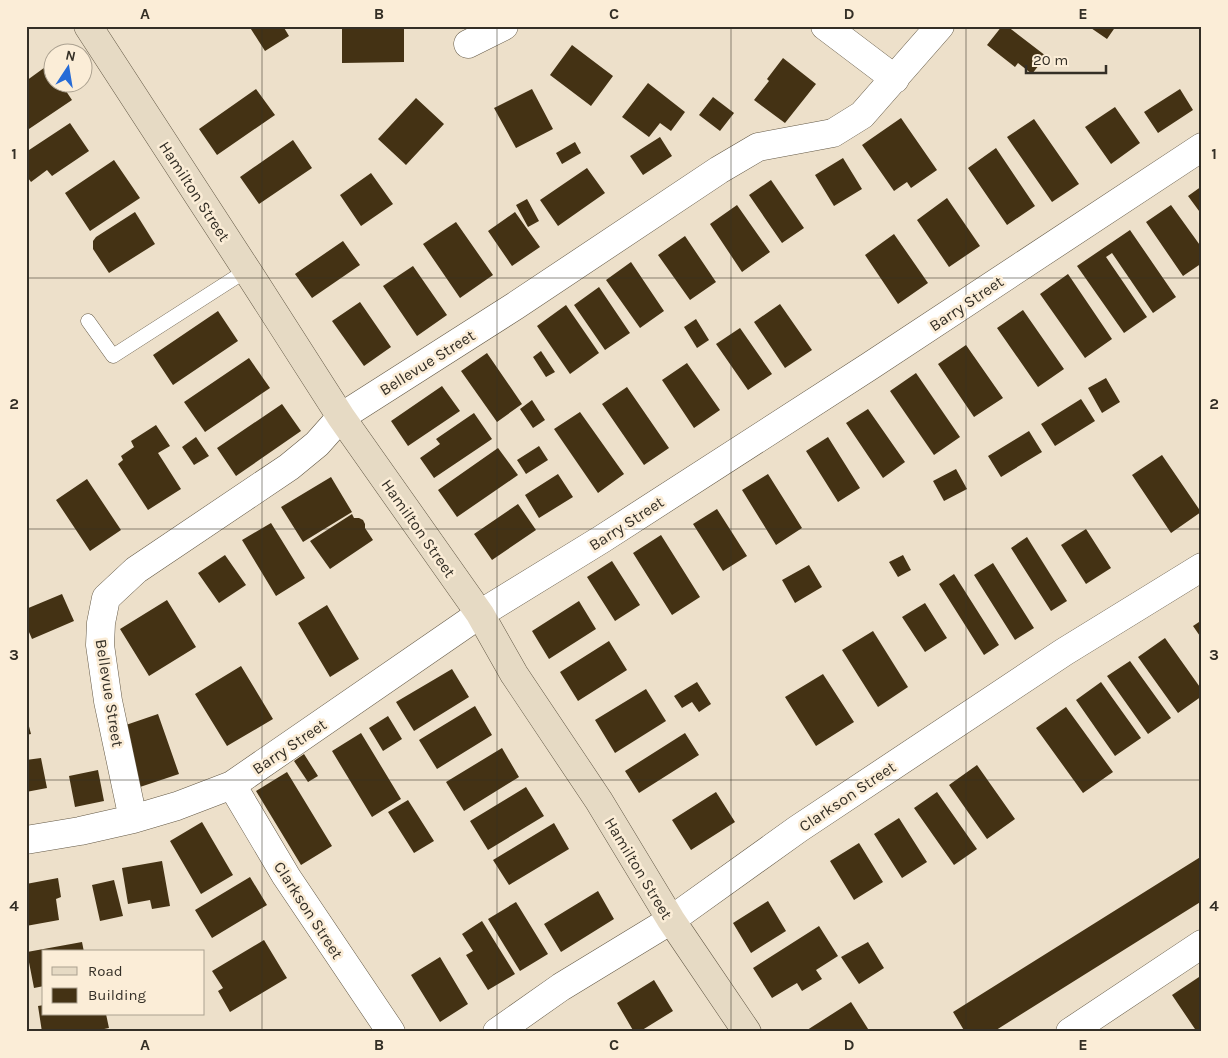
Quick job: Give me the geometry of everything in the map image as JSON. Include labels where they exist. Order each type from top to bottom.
[{"type":"street","name":"Hamilton Street","points":[[88,26],[340,417],[480,614],[514,674],[599,801],[672,920],[747,1032]]},
{"type":"street","points":[[468,44],[504,26]]},
{"type":"street","points":[[825,26],[895,79]]},
{"type":"street","name":"Bellevue Street","points":[[133,819],[108,701],[100,645],[101,623],[106,598],[136,570],[289,467],[317,444],[340,417],[515,306],[719,170],[758,147],[833,133],[862,115],[940,26]]},
{"type":"street","name":"Barry Street","points":[[26,840],[80,831],[133,819],[177,806],[232,785],[480,614],[602,539],[870,366],[1202,147]]},
{"type":"street","name":"Clarkson Street","points":[[497,1032],[561,987],[672,920],[814,818],[1064,652],[1202,567]]},
{"type":"street","name":"Clarkson Street","points":[[232,785],[286,876],[391,1032]]},
{"type":"street","points":[[1070,1032],[1202,944]]},
{"type":"lane","points":[[88,321],[113,356],[247,270]]},
{"type":"building","points":[[249,26],[283,26],[289,36],[265,51]]},
{"type":"building","points":[[404,26],[404,62],[342,63],[342,27]]},
{"type":"building","points":[[1002,26],[1007,26],[1046,56],[1032,74],[1018,63],[1015,67],[987,45]]},
{"type":"building","points":[[1088,26],[1116,26],[1107,39]]},
{"type":"building","points":[[572,45],[613,76],[591,106],[550,75]]},
{"type":"building","points":[[783,58],[816,84],[785,123],[754,100],[769,81],[767,79]]},
{"type":"building","points":[[42,69],[42,92],[67,92],[72,100],[26,131],[26,81]]},
{"type":"building","points":[[648,83],[685,112],[671,131],[660,123],[649,137],[622,117]]},
{"type":"building","points":[[256,89],[275,115],[217,155],[199,129]]},
{"type":"building","points":[[532,89],[553,129],[516,148],[494,108]]},
{"type":"building","points":[[1180,89],[1193,110],[1158,133],[1144,112]]},
{"type":"building","points":[[713,97],[734,113],[720,131],[699,115]]},
{"type":"building","points":[[416,98],[444,124],[406,165],[378,139]]},
{"type":"building","points":[[1115,107],[1140,143],[1111,164],[1085,127]]},
{"type":"building","points":[[901,118],[937,170],[911,188],[907,182],[894,191],[862,145]]},
{"type":"building","points":[[1034,119],[1079,184],[1052,202],[1007,137]]},
{"type":"building","points":[[70,123],[89,151],[52,176],[47,170],[31,182],[26,175],[26,152]]},
{"type":"building","points":[[660,137],[672,156],[643,175],[630,156]]},
{"type":"building","points":[[293,140],[312,168],[259,204],[240,177]]},
{"type":"building","points":[[575,142],[581,153],[562,164],[556,153]]},
{"type":"building","points":[[996,148],[1035,206],[1007,225],[968,168]]},
{"type":"building","points":[[843,158],[862,189],[834,206],[815,175]]},
{"type":"building","points":[[114,160],[140,198],[90,231],[65,193]]},
{"type":"building","points":[[587,168],[605,193],[558,226],[540,200]]},
{"type":"building","points":[[371,173],[393,204],[361,226],[340,195]]},
{"type":"building","points":[[771,180],[804,228],[782,243],[749,195]]},
{"type":"building","points":[[1202,186],[1202,215],[1188,196]]},
{"type":"building","points":[[947,198],[980,246],[949,267],[917,220]]},
{"type":"building","points":[[527,199],[539,221],[528,227],[516,205]]},
{"type":"building","points":[[737,205],[770,252],[742,272],[710,224]]},
{"type":"building","points":[[1171,205],[1202,248],[1202,263],[1183,276],[1146,222]]},
{"type":"building","points":[[135,212],[155,244],[109,273],[93,249],[93,241],[96,237]]},
{"type":"building","points":[[515,212],[540,247],[512,266],[488,231]]},
{"type":"building","points":[[456,222],[493,275],[460,298],[423,244]]},
{"type":"building","points":[[1130,230],[1176,297],[1153,313],[1112,253],[1106,257],[1147,317],[1124,333],[1077,266]]},
{"type":"building","points":[[894,234],[928,283],[898,304],[865,255]]},
{"type":"building","points":[[685,236],[716,282],[690,300],[658,255]]},
{"type":"building","points":[[343,241],[360,265],[312,298],[295,274]]},
{"type":"building","points":[[631,262],[664,311],[640,328],[606,280]]},
{"type":"building","points":[[413,266],[447,315],[417,336],[383,286]]},
{"type":"building","points":[[1068,274],[1112,339],[1085,358],[1040,294]]},
{"type":"building","points":[[599,287],[630,333],[605,350],[574,305]]},
{"type":"building","points":[[360,302],[391,347],[364,366],[332,321]]},
{"type":"building","points":[[780,304],[812,350],[785,368],[754,322]]},
{"type":"building","points":[[566,305],[599,353],[570,374],[537,326]]},
{"type":"building","points":[[1023,310],[1064,369],[1038,387],[997,328]]},
{"type":"building","points":[[218,311],[238,341],[173,385],[153,355]]},
{"type":"building","points":[[696,319],[709,340],[697,348],[684,327]]},
{"type":"building","points":[[740,328],[772,374],[748,390],[716,344]]},
{"type":"building","points":[[966,345],[1003,398],[974,417],[938,364]]},
{"type":"building","points":[[541,351],[555,372],[546,377],[533,357]]},
{"type":"building","points":[[487,353],[522,404],[497,422],[461,371]]},
{"type":"building","points":[[249,358],[270,388],[205,432],[184,402]]},
{"type":"building","points":[[687,363],[720,410],[694,428],[662,380]]},
{"type":"building","points":[[916,373],[960,437],[934,455],[890,391]]},
{"type":"building","points":[[1106,378],[1120,402],[1102,413],[1088,388]]},
{"type":"building","points":[[442,386],[460,411],[408,446],[391,421]]},
{"type":"building","points":[[627,387],[669,448],[644,465],[602,404]]},
{"type":"building","points":[[1081,399],[1095,421],[1055,446],[1041,424]]},
{"type":"building","points":[[532,400],[545,420],[533,428],[520,409]]},
{"type":"building","points":[[282,404],[301,431],[236,476],[217,448]]},
{"type":"building","points":[[868,409],[905,462],[883,478],[846,423]]},
{"type":"building","points":[[580,412],[624,474],[598,493],[554,429]]},
{"type":"building","points":[[474,413],[492,439],[434,478],[420,458],[440,444],[436,439]]},
{"type":"building","points":[[156,425],[170,446],[158,453],[181,489],[148,510],[118,464],[123,460],[121,456],[134,447],[131,441]]},
{"type":"building","points":[[1029,431],[1042,452],[1001,477],[988,456]]},
{"type":"building","points":[[196,437],[209,456],[194,465],[182,447]]},
{"type":"building","points":[[828,437],[860,488],[838,502],[806,451]]},
{"type":"building","points":[[539,446],[548,460],[526,474],[517,460]]},
{"type":"building","points":[[498,448],[518,475],[457,517],[438,490]]},
{"type":"building","points":[[1162,455],[1201,512],[1171,533],[1132,475]]},
{"type":"building","points":[[956,469],[967,489],[944,501],[933,481]]},
{"type":"building","points":[[558,474],[573,497],[539,518],[525,495]]},
{"type":"building","points":[[768,474],[802,528],[776,545],[742,490]]},
{"type":"building","points":[[331,477],[352,512],[303,542],[281,507]]},
{"type":"building","points":[[87,479],[121,530],[90,551],[56,500]]},
{"type":"building","points":[[518,504],[536,530],[492,560],[474,534]]},
{"type":"building","points":[[717,509],[747,556],[723,571],[693,524]]},
{"type":"building","points":[[352,514],[354,518],[363,520],[365,528],[373,540],[330,569],[310,541]]},
{"type":"building","points":[[271,523],[305,578],[276,596],[242,540]]},
{"type":"building","points":[[1086,529],[1111,568],[1086,584],[1061,545]]},
{"type":"building","points":[[661,535],[700,597],[672,615],[633,553]]},
{"type":"building","points":[[1027,537],[1067,601],[1051,611],[1011,548]]},
{"type":"building","points":[[225,555],[246,585],[219,603],[198,573]]},
{"type":"building","points":[[903,555],[911,570],[898,577],[889,562]]},
{"type":"building","points":[[612,561],[640,605],[615,621],[587,577]]},
{"type":"building","points":[[993,563],[1034,628],[1015,640],[974,575]]},
{"type":"building","points":[[809,565],[822,587],[795,603],[782,580]]},
{"type":"building","points":[[954,574],[999,645],[984,655],[939,584]]},
{"type":"building","points":[[62,594],[74,621],[32,639],[26,625],[26,609]]},
{"type":"building","points":[[167,600],[196,647],[149,676],[120,629]]},
{"type":"building","points":[[579,601],[596,629],[549,659],[532,631]]},
{"type":"building","points":[[925,603],[947,638],[925,652],[902,617]]},
{"type":"building","points":[[327,605],[359,659],[330,677],[298,623]]},
{"type":"building","points":[[1202,620],[1202,639],[1193,626]]},
{"type":"building","points":[[873,631],[908,687],[878,707],[842,650]]},
{"type":"building","points":[[1165,638],[1202,690],[1202,696],[1178,713],[1138,657]]},
{"type":"building","points":[[609,641],[627,670],[578,701],[560,672]]},
{"type":"building","points":[[1130,661],[1171,718],[1148,734],[1107,676]]},
{"type":"building","points":[[241,666],[273,719],[227,746],[195,694]]},
{"type":"building","points":[[452,669],[469,697],[414,731],[396,702]]},
{"type":"building","points":[[823,674],[854,722],[816,746],[785,697]]},
{"type":"building","points":[[697,682],[711,704],[699,712],[692,702],[682,708],[674,696]]},
{"type":"building","points":[[1101,682],[1141,738],[1115,756],[1076,700]]},
{"type":"building","points":[[646,689],[666,721],[615,753],[595,720]]},
{"type":"building","points":[[475,706],[492,735],[437,769],[419,740]]},
{"type":"building","points":[[1066,707],[1113,772],[1083,793],[1036,728]]},
{"type":"building","points":[[158,714],[179,774],[140,787],[120,727]]},
{"type":"building","points":[[26,715],[31,734],[26,735]]},
{"type":"building","points":[[388,716],[402,739],[383,751],[369,728]]},
{"type":"building","points":[[361,733],[401,799],[372,817],[332,751]]},
{"type":"building","points":[[685,733],[699,755],[639,793],[625,771]]},
{"type":"building","points":[[502,748],[519,777],[464,811],[446,782]]},
{"type":"building","points":[[304,754],[318,776],[308,782],[294,761]]},
{"type":"building","points":[[41,758],[47,788],[26,792],[26,760]]},
{"type":"building","points":[[977,765],[1015,819],[987,839],[949,785]]},
{"type":"building","points":[[98,770],[104,801],[75,807],[69,776]]},
{"type":"building","points":[[287,772],[332,846],[301,865],[256,791]]},
{"type":"building","points":[[526,787],[544,816],[488,850],[470,821]]},
{"type":"building","points":[[716,792],[735,822],[691,850],[672,820]]},
{"type":"building","points":[[937,792],[977,849],[954,865],[914,808]]},
{"type":"building","points":[[408,800],[434,841],[414,853],[388,812]]},
{"type":"building","points":[[899,818],[927,862],[902,878],[874,834]]},
{"type":"building","points":[[202,822],[233,875],[201,894],[170,841]]},
{"type":"building","points":[[554,823],[569,849],[509,885],[493,860]]},
{"type":"building","points":[[859,843],[883,882],[854,900],[830,861]]},
{"type":"building","points":[[1202,856],[1202,901],[993,1032],[965,1032],[953,1012]]},
{"type":"building","points":[[162,861],[170,906],[152,909],[150,900],[128,904],[122,868]]},
{"type":"building","points":[[250,877],[267,905],[212,938],[195,910]]},
{"type":"building","points":[[58,878],[61,897],[56,899],[59,920],[26,926],[26,884]]},
{"type":"building","points":[[114,880],[123,916],[100,921],[92,885]]},
{"type":"building","points":[[598,891],[614,919],[561,952],[544,924]]},
{"type":"building","points":[[768,901],[786,931],[751,953],[733,923]]},
{"type":"building","points":[[516,902],[548,954],[520,971],[488,919]]},
{"type":"building","points":[[482,921],[515,974],[488,990],[466,955],[473,951],[462,934]]},
{"type":"building","points":[[819,926],[838,956],[816,970],[822,979],[802,991],[797,983],[772,998],[753,968]]},
{"type":"building","points":[[264,940],[287,978],[230,1012],[218,991],[223,988],[212,971]]},
{"type":"building","points":[[82,942],[84,950],[42,950],[42,986],[34,988],[27,952]]},
{"type":"building","points":[[868,942],[884,968],[859,984],[841,957]]},
{"type":"building","points":[[440,957],[468,1004],[440,1022],[411,975]]},
{"type":"building","points":[[1202,975],[1202,1032],[1197,1032],[1172,995]]},
{"type":"building","points":[[654,980],[673,1011],[639,1032],[634,1032],[617,1003]]},
{"type":"building","points":[[851,1002],[870,1032],[804,1032]]},
{"type":"building","points":[[42,1005],[42,1016],[106,1016],[109,1028],[90,1032],[42,1032],[38,1006]]}]
